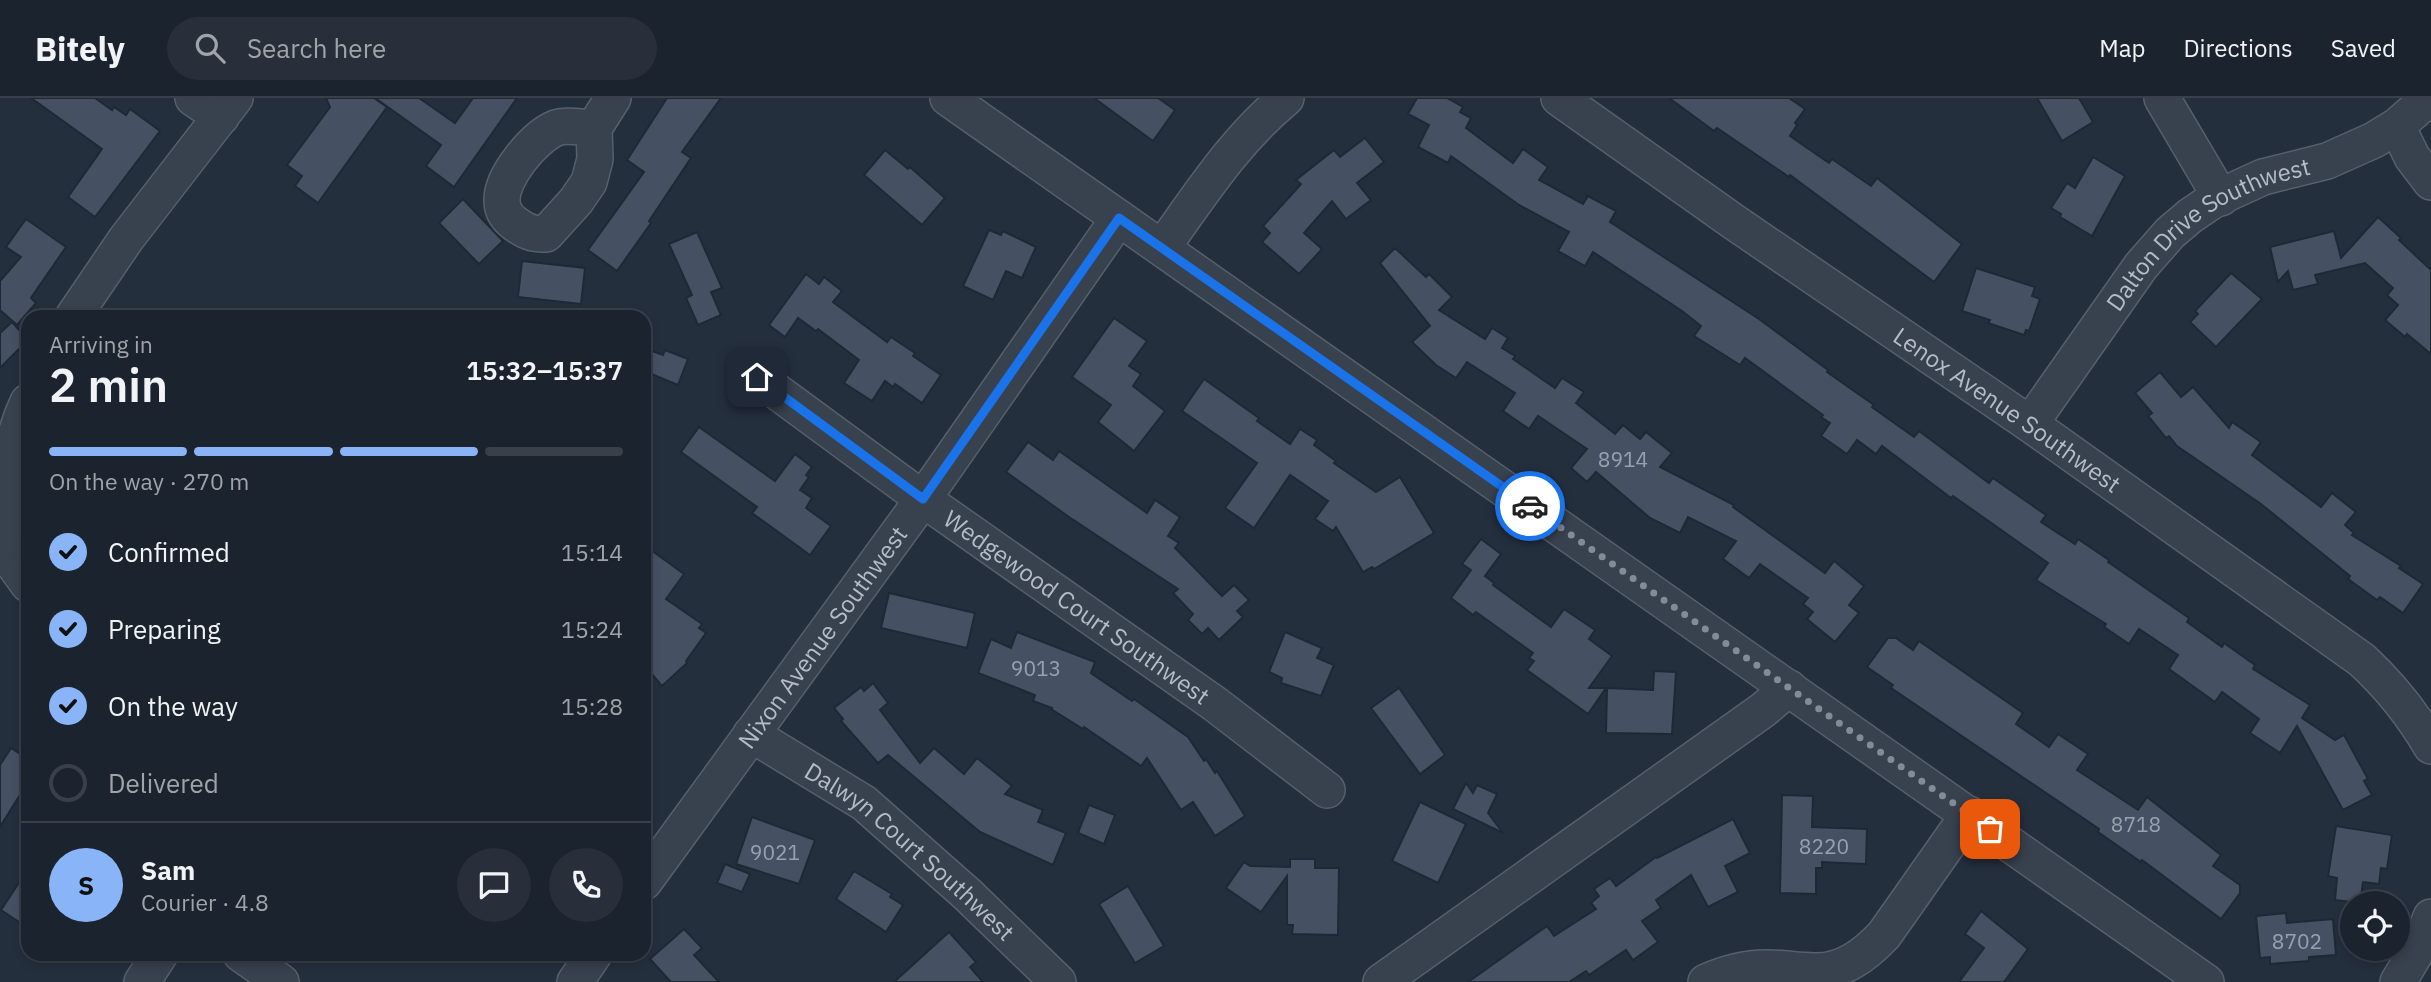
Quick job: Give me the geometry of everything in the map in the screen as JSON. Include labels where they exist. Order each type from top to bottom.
[{"type":"street","points":[[594,128],[613,98]]},
{"type":"street","points":[[948,98],[2206,982]]},
{"type":"street","points":[[1162,248],[1226,158],[1267,114],[1286,98]]},
{"type":"street","name":"Lenox Avenue Southwest","points":[[1559,98],[1734,222],[2030,424],[2362,660],[2388,684],[2414,717],[2431,746]]},
{"type":"street","points":[[2162,98],[2221,198]]},
{"type":"street","name":"Dalton Drive Southwest","points":[[2030,424],[2148,258],[2170,233],[2215,199],[2263,177],[2327,161],[2374,140],[2397,126],[2429,98]]},
{"type":"street","points":[[78,310],[217,104]]},
{"type":"street","points":[[2397,126],[2412,157],[2431,182]]},
{"type":"street","name":"Nixon Avenue Southwest","points":[[651,868],[923,499],[1119,218]]},
{"type":"street","name":"Wedgewood Court Southwest","points":[[757,377],[923,499],[1215,704],[1327,789]]},
{"type":"street","points":[[21,417],[6,450],[7,471],[0,546],[21,574]]},
{"type":"street","points":[[1381,982],[1763,710],[1790,688]]},
{"type":"street","name":"Dalwyn Court Southwest","points":[[751,734],[864,803],[967,894],[1058,982]]},
{"type":"street","points":[[1706,982],[1744,970],[1768,967],[1829,970],[1850,963],[1869,951],[1969,814]]},
{"type":"street","points":[[2398,982],[2419,947],[2431,917]]},
{"type":"street","points":[[142,982],[156,961]]},
{"type":"street","points":[[251,961],[281,982]]},
{"type":"building","points":[[31,98],[95,98],[112,110],[114,107],[126,115],[130,109],[160,131],[95,217],[68,197],[102,149]]},
{"type":"building","points":[[326,98],[374,98],[387,107],[318,203],[295,186],[302,176],[287,165],[330,107]]},
{"type":"building","points":[[375,98],[419,98],[455,123],[473,98],[517,98],[454,187],[426,166],[441,145]]},
{"type":"building","points":[[667,98],[721,98],[682,152],[691,158],[649,221],[651,223],[617,271],[588,250],[644,172],[627,160]]},
{"type":"building","points":[[1094,98],[1158,98],[1175,110],[1153,141]]},
{"type":"building","points":[[1417,98],[1447,98],[1463,107],[1460,112],[1471,118],[1466,128],[1513,163],[1523,149],[1548,167],[1539,180],[1583,204],[1588,196],[1616,211],[1610,222],[1759,319],[1914,437],[1919,431],[1989,483],[1993,478],[2046,515],[2041,522],[2075,544],[2078,539],[2109,560],[2108,562],[2189,618],[2187,622],[2222,647],[2224,643],[2255,665],[2253,669],[2310,705],[2302,718],[2335,740],[2344,735],[2368,779],[2364,781],[2372,795],[2343,810],[2297,726],[2280,753],[2250,733],[2259,719],[2222,692],[2215,702],[2169,669],[2178,655],[2139,629],[2129,644],[2104,627],[2106,624],[2036,580],[2048,563],[1953,496],[1951,498],[1882,446],[1876,454],[1857,440],[1847,454],[1821,436],[1830,423],[1821,417],[1823,415],[1745,358],[1740,365],[1694,336],[1701,326],[1682,311],[1593,252],[1585,266],[1558,251],[1569,232],[1519,205],[1451,156],[1448,163],[1418,147],[1429,125],[1408,114]]},
{"type":"building","points":[[1669,98],[1789,98],[1805,109],[1790,136],[1829,163],[1832,159],[1871,186],[1877,178],[1962,244],[1934,282],[1790,175],[1789,177],[1717,128],[1714,131]]},
{"type":"building","points":[[2037,98],[2079,98],[2093,122],[2062,141]]},
{"type":"building","points":[[1365,138],[1384,162],[1357,183],[1371,200],[1346,219],[1332,201],[1304,233],[1322,249],[1299,274],[1262,242],[1270,233],[1263,226],[1301,184],[1296,180],[1334,150],[1340,157]]},
{"type":"building","points":[[885,150],[908,169],[910,167],[945,198],[922,225],[864,175]]},
{"type":"building","points":[[2093,157],[2125,176],[2092,236],[2060,217],[2061,214],[2051,208],[2067,183],[2075,188]]},
{"type":"building","points":[[463,199],[503,241],[479,264],[439,223]]},
{"type":"building","points":[[2378,217],[2431,270],[2431,354],[2385,320],[2398,305],[2387,295],[2393,288],[2365,263],[2315,275],[2318,284],[2293,290],[2288,271],[2278,282],[2270,247],[2334,231],[2341,258]]},
{"type":"building","points":[[26,219],[66,247],[31,298],[36,303],[30,310],[21,310],[21,320],[17,325],[0,310],[0,281],[21,257],[6,247]]},
{"type":"building","points":[[989,230],[1001,235],[1003,231],[1036,247],[1022,278],[1006,271],[993,300],[963,286]]},
{"type":"building","points":[[697,232],[722,288],[711,292],[721,315],[698,325],[686,298],[692,295],[669,244]]},
{"type":"building","points":[[1395,248],[1426,277],[1429,274],[1452,297],[1439,310],[1485,339],[1492,328],[1508,338],[1502,348],[1515,356],[1513,359],[1555,388],[1562,378],[1584,392],[1576,403],[1615,434],[1623,425],[1640,439],[1646,432],[1672,453],[1660,467],[1734,505],[1733,507],[1825,573],[1834,561],[1864,586],[1849,605],[1859,613],[1835,642],[1807,619],[1813,612],[1803,604],[1808,598],[1760,564],[1749,578],[1723,559],[1736,541],[1688,517],[1680,533],[1650,518],[1596,472],[1587,482],[1571,468],[1587,449],[1538,416],[1529,429],[1503,411],[1515,393],[1467,362],[1456,378],[1436,365],[1412,342],[1430,326],[1380,263]]},
{"type":"building","points":[[522,261],[585,268],[581,304],[518,297]]},
{"type":"building","points":[[1976,268],[2035,287],[2032,296],[2040,299],[2029,331],[2026,330],[2024,335],[1962,311]]},
{"type":"building","points":[[2231,273],[2262,299],[2216,347],[2190,322],[2198,314],[2195,311]]},
{"type":"building","points":[[806,274],[819,284],[824,277],[842,291],[833,302],[887,342],[891,337],[915,353],[913,356],[941,375],[922,403],[895,384],[893,387],[885,381],[872,401],[844,383],[859,360],[818,329],[816,331],[798,318],[785,337],[769,325]]},
{"type":"building","points":[[1114,318],[1147,341],[1129,366],[1141,374],[1133,386],[1165,411],[1134,451],[1098,422],[1111,405],[1072,377]]},
{"type":"building","points":[[12,322],[21,332],[21,347],[0,368],[0,333]]},
{"type":"building","points":[[665,350],[688,359],[678,385],[651,374],[651,351],[663,355]]},
{"type":"building","points":[[2160,372],[2181,397],[2193,387],[2229,428],[2232,422],[2261,442],[2252,455],[2321,507],[2332,493],[2356,512],[2345,525],[2354,533],[2352,535],[2401,566],[2399,568],[2423,584],[2403,613],[2380,597],[2377,600],[2348,579],[2350,576],[2261,504],[2177,446],[2169,436],[2166,438],[2148,416],[2152,413],[2135,393]]},
{"type":"building","points":[[1204,379],[1290,444],[1300,429],[1317,440],[1314,445],[1336,461],[1334,463],[1376,492],[1400,477],[1434,533],[1374,569],[1372,567],[1363,572],[1336,527],[1333,531],[1315,519],[1328,501],[1290,475],[1254,528],[1225,508],[1257,463],[1182,411]]},
{"type":"building","points":[[699,427],[775,481],[795,454],[812,467],[800,490],[812,498],[806,508],[831,526],[810,555],[752,513],[757,507],[681,452]]},
{"type":"building","points":[[1028,442],[1053,460],[1059,451],[1147,513],[1155,500],[1180,517],[1168,536],[1179,543],[1175,548],[1222,596],[1234,585],[1249,600],[1237,611],[1243,617],[1219,640],[1208,628],[1202,634],[1188,620],[1193,614],[1173,593],[1178,589],[1006,472]]},
{"type":"building","points":[[1481,539],[1501,554],[1485,576],[1493,585],[1551,627],[1564,609],[1595,630],[1589,639],[1612,656],[1589,688],[1606,688],[1588,714],[1527,670],[1534,661],[1529,658],[1533,653],[1476,612],[1473,615],[1451,598],[1471,570],[1462,564]]},
{"type":"building","points":[[651,550],[684,574],[666,599],[702,624],[699,628],[706,633],[687,663],[662,686],[651,673]]},
{"type":"building","points":[[889,593],[975,613],[967,648],[881,628]]},
{"type":"building","points":[[1017,632],[1095,662],[1091,673],[1188,737],[1204,761],[1206,759],[1215,773],[1217,771],[1245,816],[1215,836],[1193,802],[1181,810],[1147,758],[1141,766],[1084,727],[1083,729],[1052,708],[1033,701],[1035,695],[978,673],[991,639],[1011,648]]},
{"type":"building","points":[[1285,632],[1322,648],[1317,658],[1334,665],[1321,696],[1281,683],[1282,678],[1269,672]]},
{"type":"building","points":[[1888,638],[1896,638],[1913,650],[1919,641],[2023,713],[2016,724],[2049,747],[2058,734],[2088,754],[2077,770],[2138,810],[2147,797],[2221,855],[2213,866],[2240,885],[2240,893],[2221,919],[2142,860],[2141,862],[2098,832],[2099,829],[1891,688],[1893,685],[1867,667]]},
{"type":"building","points":[[1654,671],[1676,672],[1672,734],[1606,733],[1607,688],[1653,690]]},
{"type":"building","points":[[873,683],[888,703],[880,710],[920,763],[934,748],[964,774],[977,758],[1012,786],[1005,794],[1043,810],[1038,822],[1066,833],[1053,865],[980,832],[888,755],[878,763],[841,721],[843,719],[834,708],[861,687],[864,691]]},
{"type":"building","points":[[1399,688],[1445,755],[1420,774],[1371,708]]},
{"type":"building","points":[[11,748],[21,754],[21,793],[0,827],[0,765]]},
{"type":"building","points":[[1466,783],[1473,793],[1477,785],[1497,794],[1488,813],[1503,833],[1453,809]]},
{"type":"building","points":[[1782,795],[1813,796],[1812,827],[1867,829],[1866,864],[1822,862],[1822,868],[1816,868],[1816,894],[1780,893]]},
{"type":"building","points":[[1420,802],[1466,824],[1438,883],[1392,861]]},
{"type":"building","points":[[1089,805],[1115,815],[1104,844],[1078,833]]},
{"type":"building","points":[[752,817],[815,840],[799,884],[736,864]]},
{"type":"building","points":[[1733,819],[1750,853],[1725,866],[1738,892],[1708,907],[1691,875],[1656,900],[1661,908],[1642,921],[1658,942],[1633,960],[1626,950],[1589,975],[1586,971],[1569,982],[1468,982],[1547,926],[1554,936],[1596,909],[1591,903],[1599,896],[1594,889],[1610,878],[1616,886],[1656,857]]},
{"type":"building","points":[[2336,826],[2392,835],[2387,869],[2381,868],[2379,884],[2363,882],[2362,891],[2340,891],[2340,901],[2335,900],[2337,878],[2328,876]]},
{"type":"building","points":[[1290,859],[1315,859],[1315,868],[1339,868],[1338,935],[1292,934],[1293,925],[1287,925],[1287,876],[1261,912],[1226,888],[1244,862],[1250,866],[1290,867]]},
{"type":"building","points":[[725,864],[750,874],[742,892],[717,883]]},
{"type":"building","points":[[854,871],[892,894],[890,897],[903,905],[886,932],[836,899]]},
{"type":"building","points":[[21,880],[21,923],[1,910]]},
{"type":"building","points":[[1128,886],[1164,946],[1135,963],[1099,904]]},
{"type":"building","points":[[1981,911],[2028,949],[2004,982],[1959,982],[1984,948],[1965,934]]},
{"type":"building","points":[[2286,913],[2287,923],[2333,919],[2336,955],[2309,957],[2309,961],[2270,964],[2270,957],[2260,958],[2256,916]]},
{"type":"building","points":[[684,929],[702,948],[694,955],[719,982],[671,982],[651,958]]},
{"type":"building","points":[[949,932],[976,962],[970,967],[983,982],[894,982]]},
{"type":"way so far","points":[[1530,506],[1990,829]]},
{"type":"route","points":[[757,377],[923,499],[1119,218],[1530,506]]}]
